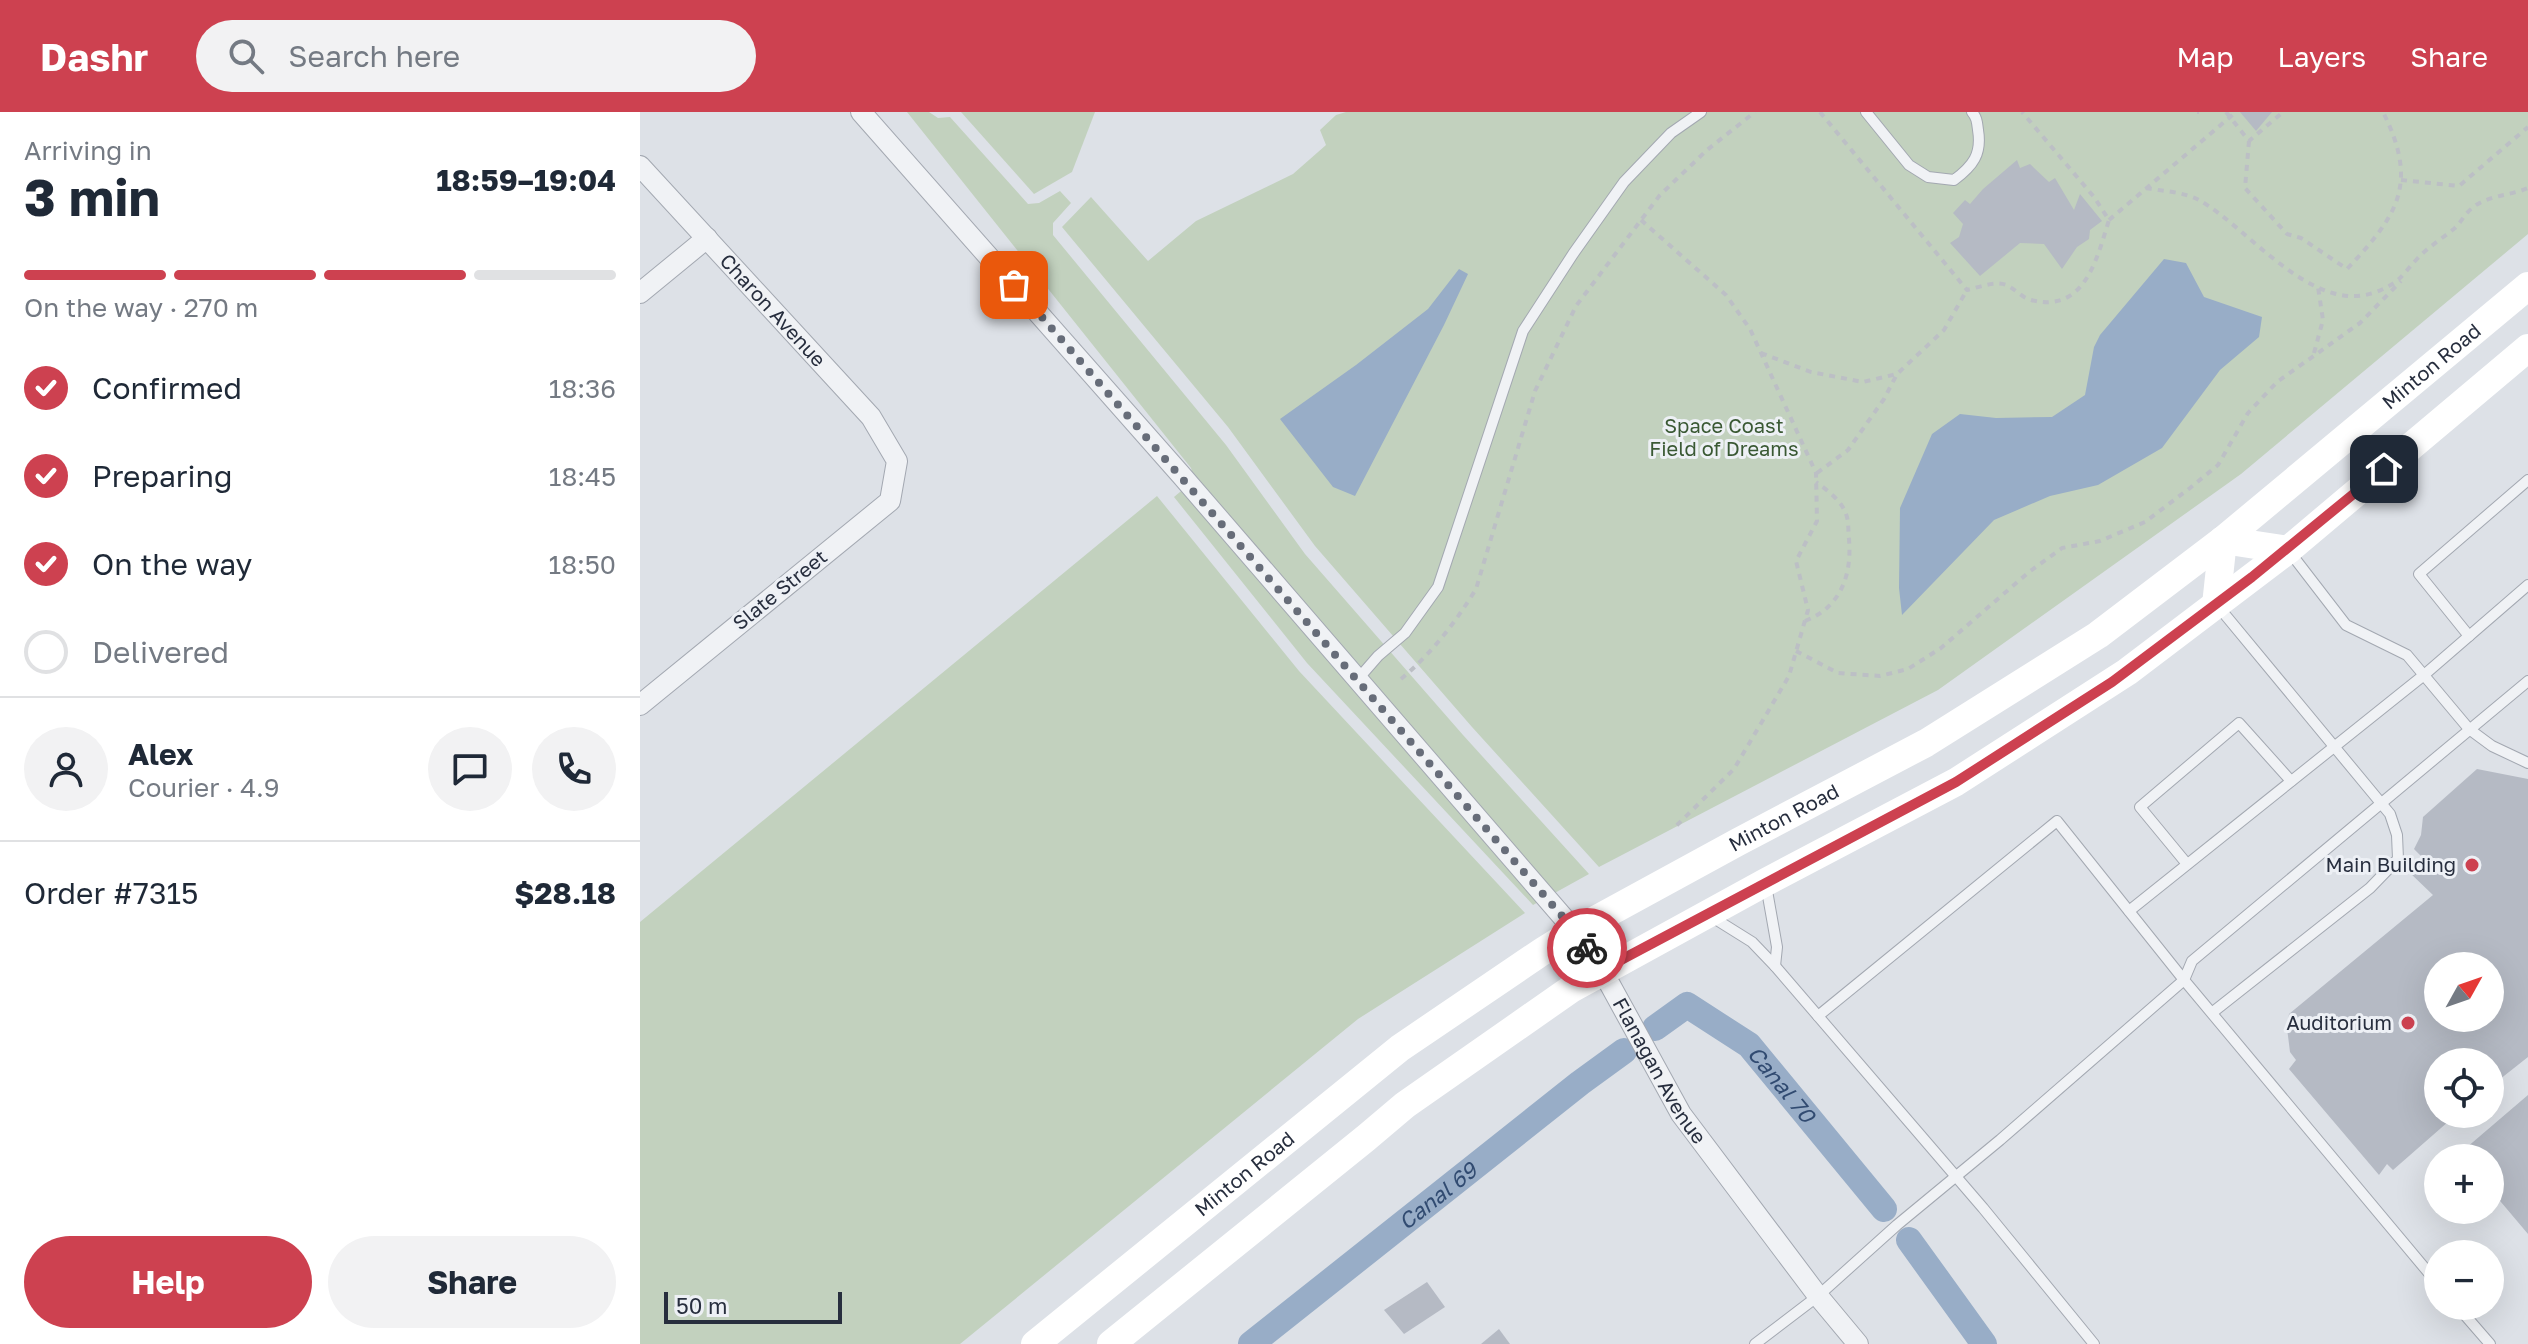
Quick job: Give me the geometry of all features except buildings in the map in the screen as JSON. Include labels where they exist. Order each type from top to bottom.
[{"type":"main road","name":"Minton Road","points":[[1035,1344],[1400,1048],[1575,931],[1926,743],[2098,635],[2223,540],[2528,286]]},
{"type":"main road","points":[[1111,1344],[1405,1105],[1571,989],[1956,782],[2127,672],[2288,550],[2528,348]]},
{"type":"main road","points":[[2216,605],[2223,540],[2288,550]]},
{"type":"street","name":"Flanagan Avenue","points":[[861,112],[1575,931],[1602,970],[1681,1114],[1818,1296],[1858,1344]]},
{"type":"street","name":"Charon Avenue","points":[[640,166],[871,417],[897,461]]},
{"type":"street","points":[[640,293],[707,238]]},
{"type":"street","name":"Slate Street","points":[[640,705],[890,501],[897,461]]},
{"type":"lane","points":[[1358,679],[1378,656],[1405,633],[1438,587],[1523,331],[1624,182],[1671,133],[1701,112]]},
{"type":"lane","points":[[1866,112],[1909,165],[1928,177],[1954,180],[1970,168],[1981,147],[1972,112]]},
{"type":"lane","points":[[2469,636],[2419,574],[2528,480]]},
{"type":"lane","points":[[2288,550],[2346,625],[2407,655],[2469,729],[2492,746],[2528,763]]},
{"type":"lane","points":[[2129,911],[2424,675],[2528,585]]},
{"type":"lane","points":[[2213,1012],[2370,888],[2398,859],[2397,835],[2390,814],[2216,605]]},
{"type":"lane","points":[[1755,1344],[1818,1296],[2184,980],[2192,961],[2528,681]]},
{"type":"lane","points":[[2187,864],[2140,807],[2239,723],[2291,781]]},
{"type":"lane","points":[[1818,1016],[2057,821],[2184,980],[2424,1267]]},
{"type":"lane","points":[[1766,882],[1777,947],[1775,966]]},
{"type":"lane","points":[[1707,914],[1752,942],[1775,966],[2094,1344]]},
{"type":"lane","points":[[2469,1320],[2490,1344]]},
{"type":"path","points":[[1401,679],[1424,660],[1459,617],[1476,589],[1535,391],[1576,306],[1660,195],[1707,150],[1755,112]]},
{"type":"path","points":[[1820,112],[1967,290]]},
{"type":"path","points":[[2022,112],[2094,197],[2109,220]]},
{"type":"path","points":[[2226,112],[2249,141],[2245,188],[2287,234],[2301,238],[2347,269],[2379,235],[2398,201],[2401,180],[2394,133],[2383,112]]},
{"type":"path","points":[[1967,290],[2006,284],[2028,299],[2049,303],[2064,299],[2093,272],[2109,220],[2236,112]]},
{"type":"path","points":[[2249,141],[2283,112]]},
{"type":"path","points":[[2401,180],[2459,186],[2528,127]]},
{"type":"path","points":[[2146,188],[2196,198],[2238,227],[2285,268],[2318,287],[2349,298],[2373,293],[2401,281]]},
{"type":"path","points":[[1796,651],[1838,673],[1880,676],[1908,669],[1941,648],[2029,572],[2062,548],[2100,541],[2145,522],[2218,465],[2248,413],[2277,382],[2360,323],[2401,281],[2418,258],[2458,225],[2472,208],[2490,199],[2528,188]]},
{"type":"path","points":[[1641,220],[1726,295],[1750,329],[1816,473],[1817,521],[1796,561],[1808,610],[1789,676],[1734,769],[1673,829]]},
{"type":"path","points":[[2313,355],[2323,320],[2318,287]]},
{"type":"path","points":[[1816,473],[1848,450],[1884,399],[1897,374],[1944,330],[1967,290]]},
{"type":"path","points":[[1761,353],[1811,372],[1863,382],[1897,374]]},
{"type":"path","points":[[1805,621],[1818,616],[1840,597],[1850,562],[1846,513],[1831,494],[1816,482]]},
{"type":"green space","points":[[907,112],[929,112],[938,118],[950,117],[1028,204],[1039,203],[1060,191],[1071,203],[1053,223],[1053,235],[1226,445],[1305,554],[1589,874],[1533,905],[1307,663],[1174,497],[1190,481],[1191,468]]},
{"type":"green space","points":[[961,112],[1095,112],[1072,172],[1034,194]]},
{"type":"green space","name":"Space Coast Field of Dreams","points":[[1346,112],[2528,112],[2528,234],[2241,474],[1938,690],[1599,867],[1315,546],[1228,427],[1062,227],[1091,197],[1148,261],[1196,221],[1293,174],[1326,145],[1320,130],[1336,115]]},
{"type":"green space","points":[[1157,496],[1299,671],[1525,913],[1358,1019],[960,1344],[640,1344],[640,922]]},
{"type":"water","points":[[2164,259],[2186,263],[2204,297],[2262,317],[2259,337],[2220,370],[2162,448],[2098,485],[2050,496],[1994,520],[1902,615],[1899,588],[1900,508],[1932,434],[1960,414],[1996,418],[2052,417],[2085,395],[2094,347],[2100,335]]},
{"type":"water","points":[[1459,269],[1468,274],[1355,496],[1333,487],[1280,419],[1428,309]]},
{"type":"waterway","name":"Canal 70","points":[[1655,1028],[1687,1005],[1749,1045],[1884,1209]]},
{"type":"waterway","name":"Canal 69","points":[[1251,1344],[1624,1051]]},
{"type":"waterway","name":"Canal 70","points":[[1909,1240],[1984,1344]]},
{"type":"way so far","points":[[1014,285],[1243,546],[1587,948]]},
{"type":"place","name":"Main Building","points":[[2472,865]]},
{"type":"place","name":"Auditorium","points":[[2408,1023]]},
{"type":"route","points":[[1587,948],[1602,970],[1956,782],[2127,672],[2288,550],[2384,469]]}]
